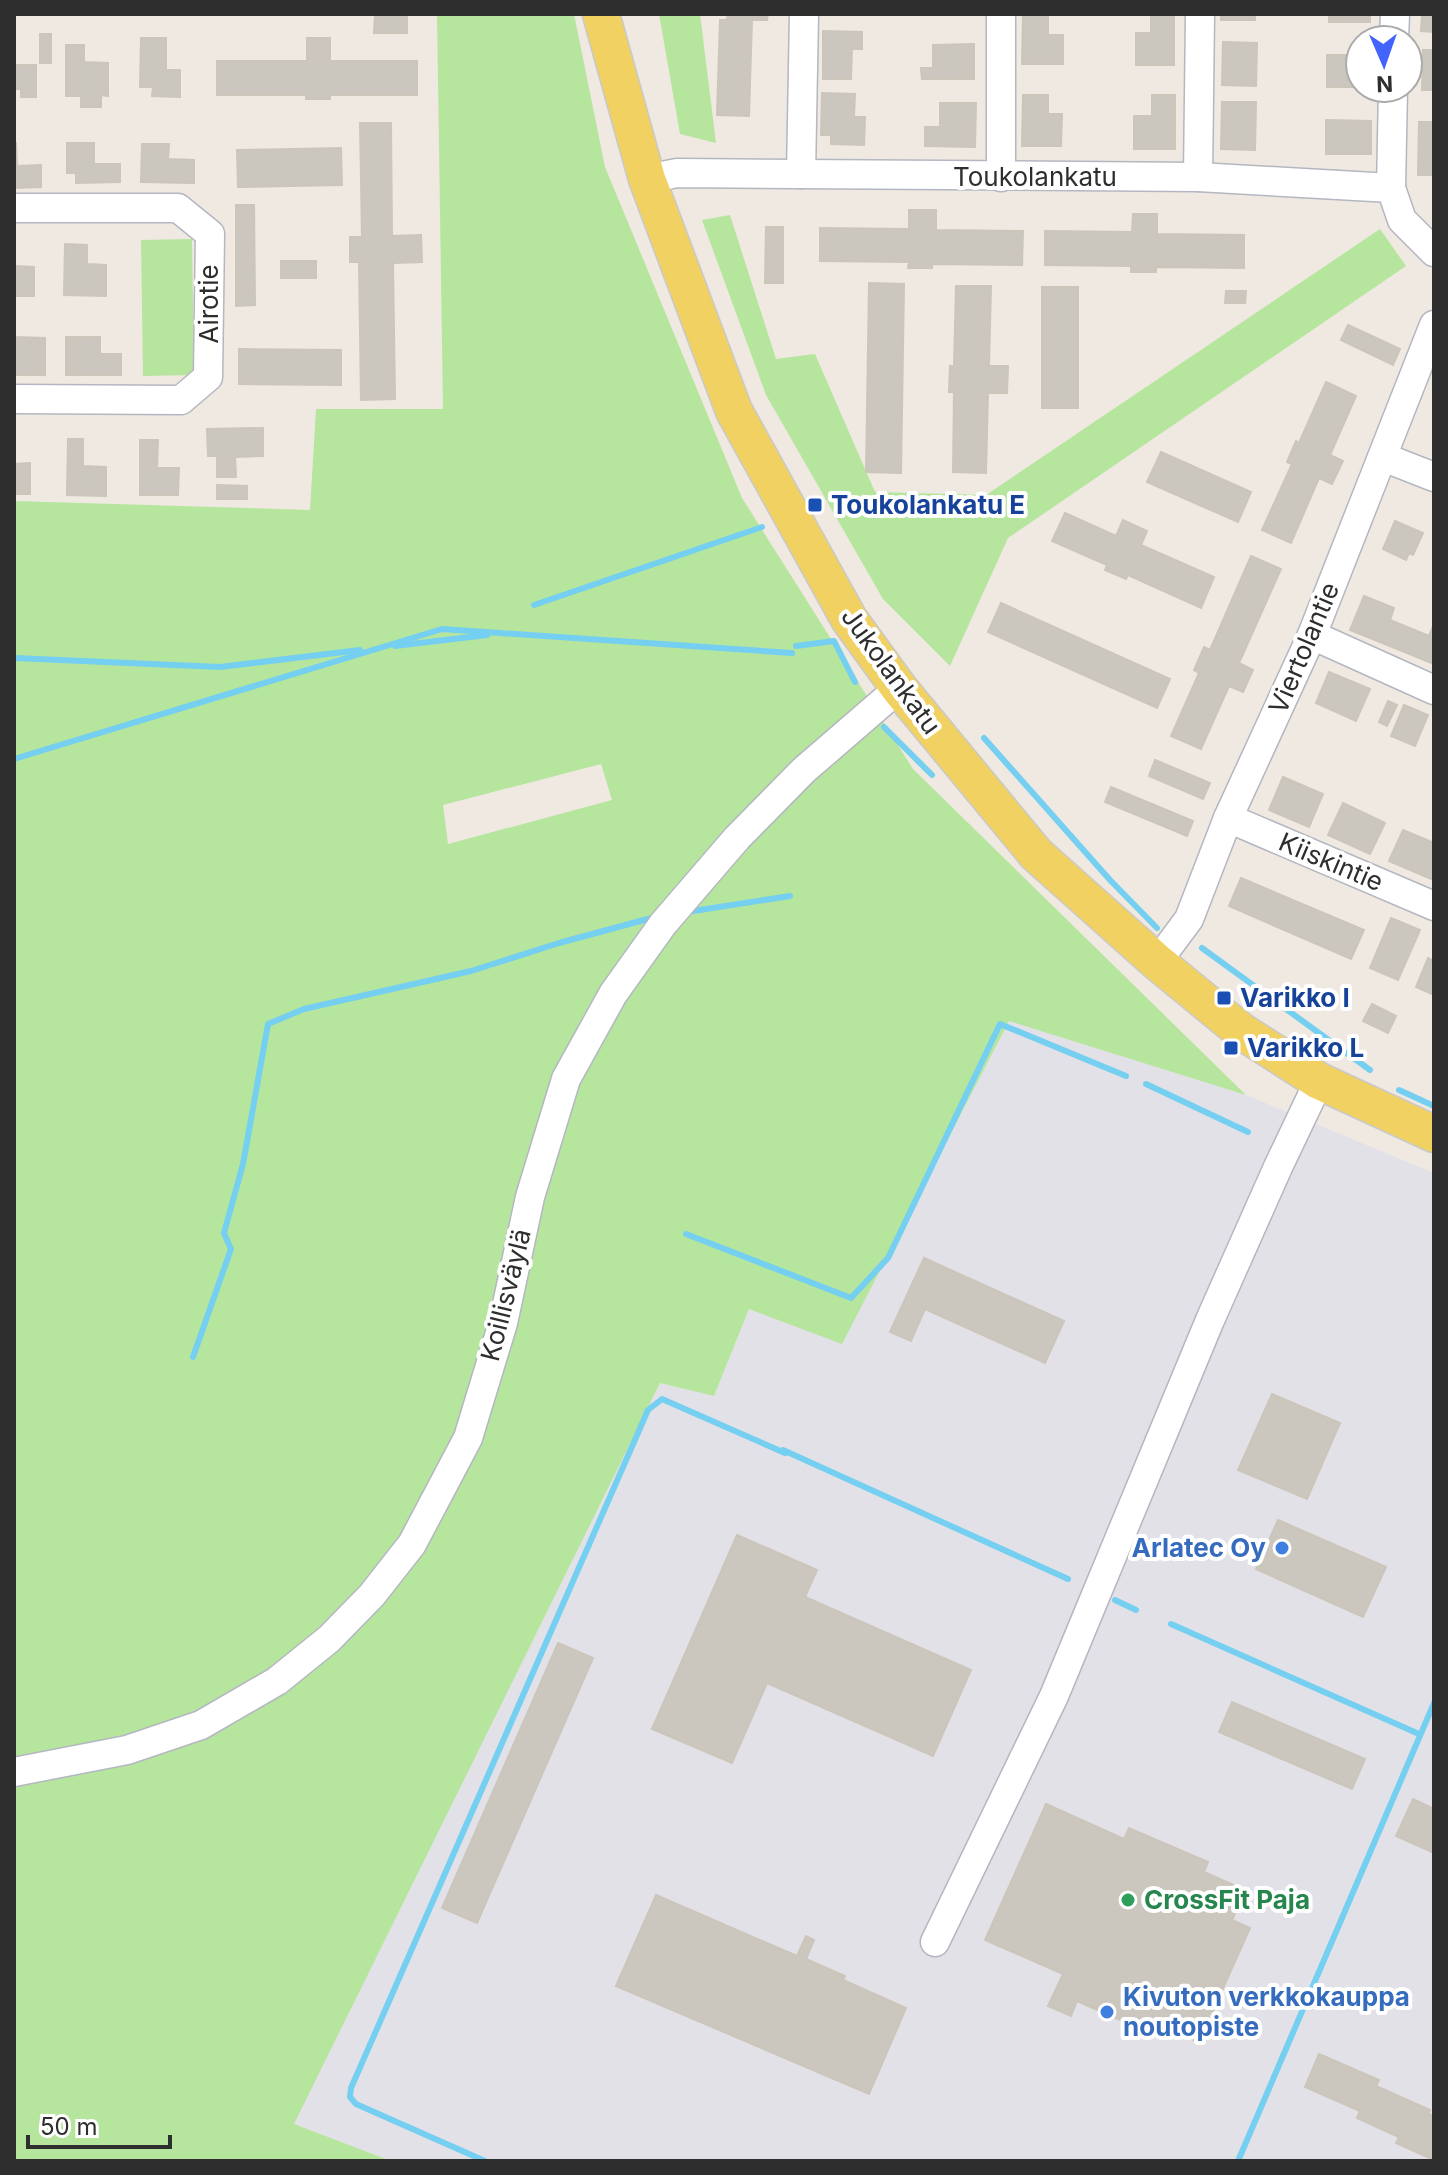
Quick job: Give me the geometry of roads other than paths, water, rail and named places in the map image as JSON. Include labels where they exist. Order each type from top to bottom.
[{"type":"main road","name":"Jukolankatu","points":[[601,14],[647,179],[734,411],[849,619],[899,688],[1036,854],[1157,962],[1241,1031],[1319,1081],[1434,1134]]},
{"type":"street","points":[[801,174],[804,14]]},
{"type":"street","points":[[1001,14],[1001,177]]},
{"type":"street","points":[[1198,177],[1200,14]]},
{"type":"street","points":[[1393,104],[1391,188],[1402,220],[1434,252]]},
{"type":"street","name":"Toukolankatu","points":[[647,179],[677,173],[1198,177],[1391,188]]},
{"type":"street","name":"Airotie","points":[[14,208],[178,208],[210,234],[208,377],[199,385],[181,400],[14,399]]},
{"type":"street","name":"Viertolantie","points":[[1157,962],[1189,919],[1228,818],[1312,635],[1434,325]]},
{"type":"street","points":[[1383,457],[1434,477]]},
{"type":"street","points":[[1312,635],[1434,690]]},
{"type":"street","name":"Koillisväylä","points":[[14,1772],[127,1750],[201,1725],[277,1681],[329,1639],[372,1595],[412,1544],[468,1438],[503,1323],[530,1197],[566,1079],[613,994],[663,924],[737,838],[804,770],[899,688]]},
{"type":"street","name":"Kiiskintie","points":[[1228,818],[1434,906]]},
{"type":"street","points":[[935,1942],[1054,1696],[1210,1320],[1319,1081]]},
{"type":"waterway","points":[[534,605],[762,527]]},
{"type":"waterway","points":[[14,759],[442,629],[792,653]]},
{"type":"waterway","points":[[395,646],[487,635]]},
{"type":"waterway","points":[[796,646],[834,641],[855,682]]},
{"type":"waterway","points":[[14,658],[220,667],[360,650]]},
{"type":"waterway","points":[[884,727],[932,775]]},
{"type":"waterway","points":[[984,738],[1110,880],[1157,928]]},
{"type":"waterway","points":[[687,912],[790,896]]},
{"type":"waterway","points":[[193,1357],[231,1249],[224,1233],[243,1164],[268,1024],[304,1009],[471,971],[655,917]]},
{"type":"waterway","points":[[1202,948],[1370,1070]]},
{"type":"waterway","points":[[686,1234],[851,1298],[888,1258],[1000,1024],[1126,1076]]},
{"type":"waterway","points":[[1146,1084],[1248,1132]]},
{"type":"waterway","points":[[1399,1090],[1434,1106]]},
{"type":"waterway","points":[[485,2161],[356,2104],[350,2097],[351,2088],[648,1410],[662,1399],[785,1453]]},
{"type":"waterway","points":[[783,1450],[1068,1579]]},
{"type":"waterway","points":[[1115,1600],[1136,1610]]},
{"type":"waterway","points":[[1171,1624],[1419,1734]]},
{"type":"waterway","points":[[1238,2161],[1434,1703]]},
{"type":"place","name":"Toukolankatu E","points":[[815,505]]},
{"type":"place","name":"Varikko I","points":[[1224,998]]},
{"type":"place","name":"Varikko L","points":[[1231,1048]]},
{"type":"place","name":"Arlatec Oy","points":[[1282,1548]]},
{"type":"place","name":"CrossFit Paja","points":[[1128,1900]]},
{"type":"place","name":"Kivuton verkkokauppa noutopiste","points":[[1107,2012]]}]
